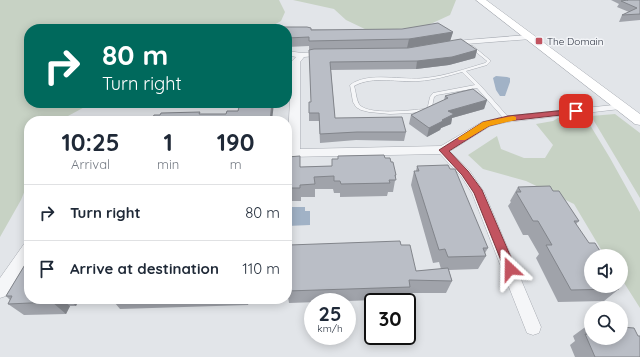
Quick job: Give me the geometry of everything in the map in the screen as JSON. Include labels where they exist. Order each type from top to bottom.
[{"type":"main road","points":[[480,0],[640,121]]},
{"type":"street","points":[[437,48],[466,42],[528,37]]},
{"type":"street","points":[[292,54],[335,53]]},
{"type":"street","points":[[292,135],[296,61],[302,55]]},
{"type":"street","points":[[292,153],[443,150],[486,124],[508,119],[620,106]]},
{"type":"street","points":[[443,150],[465,173],[478,192],[533,328]]},
{"type":"street","points":[[0,291],[24,255]]},
{"type":"lane","points":[[466,42],[489,61],[486,64],[462,71],[420,80],[366,80],[357,82],[352,85],[356,104],[360,108],[372,112],[426,110],[430,107],[432,97],[435,94],[478,86]]},
{"type":"lane","points":[[462,71],[508,119]]},
{"type":"green space","points":[[0,0],[279,0],[285,12],[281,21],[276,24],[24,24],[24,108],[83,108],[68,116],[24,116],[24,192],[0,237]]},
{"type":"green space","points":[[293,0],[456,0],[450,15],[424,27],[369,31],[346,20],[334,9]]},
{"type":"green space","points":[[615,114],[640,133],[640,198],[591,116]]},
{"type":"green space","points":[[584,115],[640,212],[640,308],[628,289],[628,249],[601,249],[574,204],[526,181],[483,169],[468,155],[497,136],[501,149],[524,158],[545,158],[553,145],[536,124],[553,121],[558,118]]},
{"type":"water","points":[[496,76],[510,78],[505,96],[500,96],[496,90],[493,78]]},
{"type":"water","points":[[292,207],[305,207],[305,211],[310,211],[310,225],[292,226]]},
{"type":"building","points":[[640,0],[640,14],[622,15],[637,8],[621,1]]},
{"type":"building","points":[[438,23],[453,32],[409,39],[309,41],[309,37],[292,38],[292,27],[307,27],[311,28],[311,30],[402,29]]},
{"type":"building","points":[[461,39],[477,50],[452,57],[417,61],[330,62],[335,118],[402,117],[406,132],[320,134],[319,113],[309,113],[309,102],[311,102],[309,50],[408,48]]},
{"type":"building","points":[[473,89],[487,100],[448,111],[454,114],[429,128],[411,115],[448,98],[445,96]]},
{"type":"building","points":[[239,108],[271,108],[271,116],[154,116],[160,115],[161,113],[200,112],[199,114],[226,114],[227,111],[238,111]]},
{"type":"building","points":[[384,155],[385,158],[390,158],[391,162],[393,162],[396,180],[389,180],[390,183],[341,184],[340,181],[334,181],[334,176],[314,177],[315,184],[300,185],[300,188],[292,188],[292,157],[300,156],[300,167],[332,166],[332,159],[338,159],[338,156]]},
{"type":"building","points":[[448,165],[450,169],[455,169],[488,248],[483,248],[486,256],[448,257],[445,249],[439,250],[414,171],[419,171],[417,166]]},
{"type":"building","points":[[550,186],[553,191],[559,191],[579,221],[574,221],[589,243],[595,243],[599,249],[584,249],[584,290],[571,290],[546,245],[552,245],[538,221],[533,221],[516,192],[521,192],[518,187]]},
{"type":"building","points":[[400,241],[401,245],[410,245],[416,271],[448,268],[452,281],[409,280],[410,287],[292,291],[292,245]]},
{"type":"building","points":[[24,266],[24,303],[8,304],[12,296],[6,296]]},
{"type":"building","points":[[628,328],[634,328],[638,336],[640,336],[640,357],[595,357],[590,345],[628,345]]},
{"type":"slow traffic","points":[[462,138],[486,124],[513,118]]},
{"type":"place","name":"The Domain","points":[[539,41]]},
{"type":"route","points":[[510,269],[478,192],[465,173],[443,150],[486,124],[508,119],[576,111]]}]
